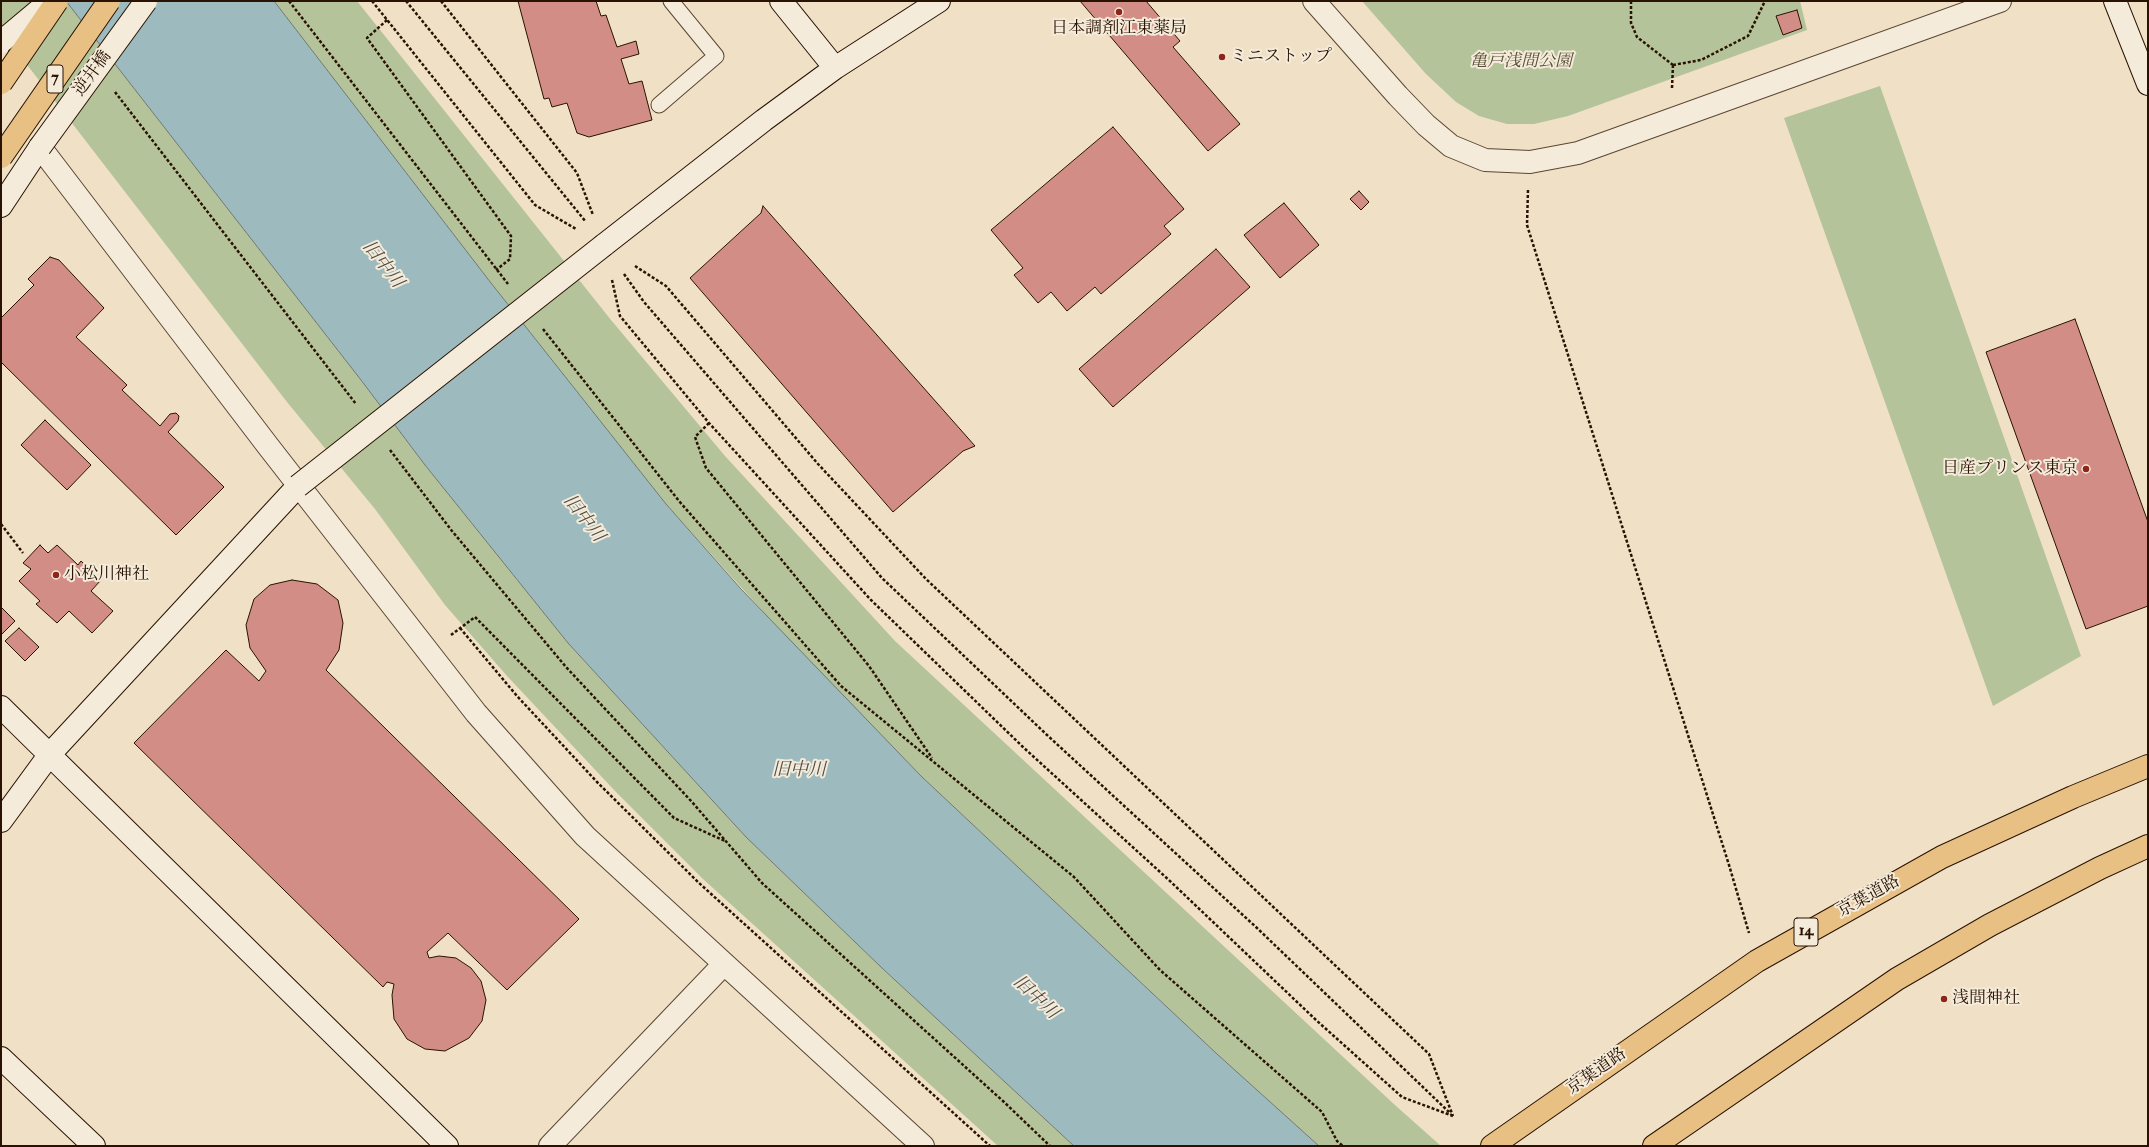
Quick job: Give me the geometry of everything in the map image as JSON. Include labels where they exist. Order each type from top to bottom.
[{"type":"highway","points":[[1,82],[57,1]]},
{"type":"highway","name":"7","points":[[1,157],[109,1]]},
{"type":"highway","name":"京葉道路","points":[[1492,1146],[1757,961],[1942,857],[2073,797],[2148,766]]},
{"type":"highway","points":[[1654,1146],[1897,979],[1990,925],[2100,868],[2148,846]]},
{"type":"street","points":[[1,42],[50,1]]},
{"type":"street","name":"逆井橋","points":[[1,206],[40,147],[146,1]]},
{"type":"street","points":[[781,1],[835,68]]},
{"type":"street","points":[[1,821],[50,754],[298,486],[764,120],[835,68],[939,1]]},
{"type":"street","points":[[1314,1],[1398,96],[1426,125],[1451,146],[1485,160],[1530,162],[1578,153],[2000,1]]},
{"type":"street","points":[[2115,1],[2148,84]]},
{"type":"street","points":[[40,147],[298,486],[476,713],[585,836],[923,1146]]},
{"type":"street","points":[[1,707],[448,1146]]},
{"type":"street","points":[[550,1146],[724,964]]},
{"type":"street","points":[[1,1058],[94,1146]]},
{"type":"lane","points":[[659,104],[716,56],[672,1]]},
{"type":"path","points":[[289,1],[511,288]]},
{"type":"path","points":[[372,1],[535,205],[576,229]]},
{"type":"path","points":[[406,1],[586,222]]},
{"type":"path","points":[[440,1],[577,173],[593,215]]},
{"type":"path","points":[[1631,1],[1631,22],[1636,37],[1673,65],[1701,60],[1748,36],[1765,1]]},
{"type":"path","points":[[387,20],[367,38],[511,236],[510,259],[496,270]]},
{"type":"path","points":[[1672,88],[1673,65]]},
{"type":"path","points":[[111,87],[356,405]]},
{"type":"path","points":[[1530,162],[1527,225],[1729,865],[1757,961]]},
{"type":"path","points":[[635,266],[666,286],[818,464],[926,579],[1429,1054],[1453,1116]]},
{"type":"path","points":[[624,274],[644,302],[882,578],[1047,735],[1257,928],[1453,1116]]},
{"type":"path","points":[[612,280],[620,316],[709,423],[871,600],[1023,746],[1176,887],[1316,1020],[1402,1097],[1453,1116]]},
{"type":"path","points":[[541,326],[679,501],[841,686],[1074,877],[1160,970],[1322,1112],[1337,1141],[1343,1146]]},
{"type":"path","points":[[709,423],[695,436],[706,468],[869,666],[935,762]]},
{"type":"path","points":[[390,449],[452,531],[566,667],[727,842],[762,883],[998,1096],[1050,1146]]},
{"type":"path","points":[[1,524],[24,553]]},
{"type":"path","points":[[428,652],[475,617],[674,818],[727,842]]},
{"type":"path","points":[[460,628],[517,696],[597,782],[699,883],[990,1146]]},
{"type":"green space","points":[[1,1],[66,1],[361,380],[425,465],[568,643],[746,837],[882,968],[1074,1146],[998,1146],[703,879],[616,792],[508,677],[445,605],[375,509],[287,402],[1,31]]},
{"type":"green space","points":[[274,1],[357,1],[611,320],[725,456],[895,641],[1441,1146],[1319,1146],[1217,1054],[921,776],[785,636],[666,504],[491,283]]},
{"type":"green space","name":"亀戸浅間公園","points":[[1362,1],[1800,1],[1807,30],[1568,116],[1534,124],[1507,124],[1479,116],[1456,102],[1426,74]]},
{"type":"green space","points":[[1880,86],[2081,656],[1993,706],[1784,118]]},
{"type":"water","name":"旧中川","points":[[66,1],[274,1],[491,283],[666,504],[741,589],[921,776],[1217,1054],[1319,1146],[1074,1146],[882,968],[746,837],[568,643],[425,465],[361,380]]},
{"type":"building","points":[[518,1],[596,1],[601,16],[606,15],[617,47],[636,41],[639,54],[621,59],[629,84],[642,81],[652,120],[589,137],[577,133],[567,103],[552,107],[549,98],[544,99]]},
{"type":"building","points":[[1080,1],[1146,1],[1180,41],[1173,47],[1240,124],[1208,151]]},
{"type":"building","points":[[1797,10],[1802,28],[1783,35],[1776,16]]},
{"type":"building","points":[[1113,127],[1184,209],[1164,226],[1171,234],[1101,294],[1095,287],[1067,311],[1051,292],[1038,303],[1014,275],[1023,268],[991,230]]},
{"type":"building","points":[[1359,191],[1369,202],[1361,210],[1350,199]]},
{"type":"building","points":[[1284,203],[1319,245],[1280,278],[1244,235]]},
{"type":"building","points":[[763,206],[975,446],[963,451],[893,512],[690,278],[761,213]]},
{"type":"building","points":[[1216,249],[1250,287],[1113,407],[1079,369]]},
{"type":"building","points":[[50,257],[59,260],[104,308],[76,337],[127,385],[122,390],[160,426],[170,414],[176,413],[179,416],[178,421],[168,432],[224,487],[176,535],[1,362],[1,318],[34,285],[28,279]]},
{"type":"building","points":[[2075,319],[2148,522],[2148,606],[2086,629],[1986,352]]},
{"type":"building","points":[[45,420],[91,465],[67,490],[21,445]]},
{"type":"building","points":[[40,545],[48,553],[57,545],[78,565],[81,561],[101,580],[91,591],[113,611],[92,633],[69,611],[57,623],[36,604],[40,601],[19,581],[31,569],[23,563]]},
{"type":"building","points":[[292,580],[317,584],[338,600],[343,623],[339,650],[326,670],[579,919],[507,990],[448,933],[427,952],[429,958],[439,956],[456,958],[471,968],[481,981],[486,1000],[482,1021],[469,1038],[445,1051],[425,1049],[407,1039],[394,1019],[392,995],[394,984],[387,982],[383,987],[134,743],[226,650],[259,681],[266,671],[250,648],[246,625],[254,599],[270,585]]},
{"type":"building","points":[[1,607],[15,621],[1,635]]},
{"type":"building","points":[[19,628],[39,647],[25,661],[5,641]]},
{"type":"place","name":"日本調剤江東薬局","points":[[1119,12]]},
{"type":"place","name":"ミニストップ","points":[[1222,57]]},
{"type":"place","name":"日産プリンス東京","points":[[2086,469]]},
{"type":"place","name":"小松川神社","points":[[56,575]]},
{"type":"place","name":"浅間神社","points":[[1944,999]]}]
